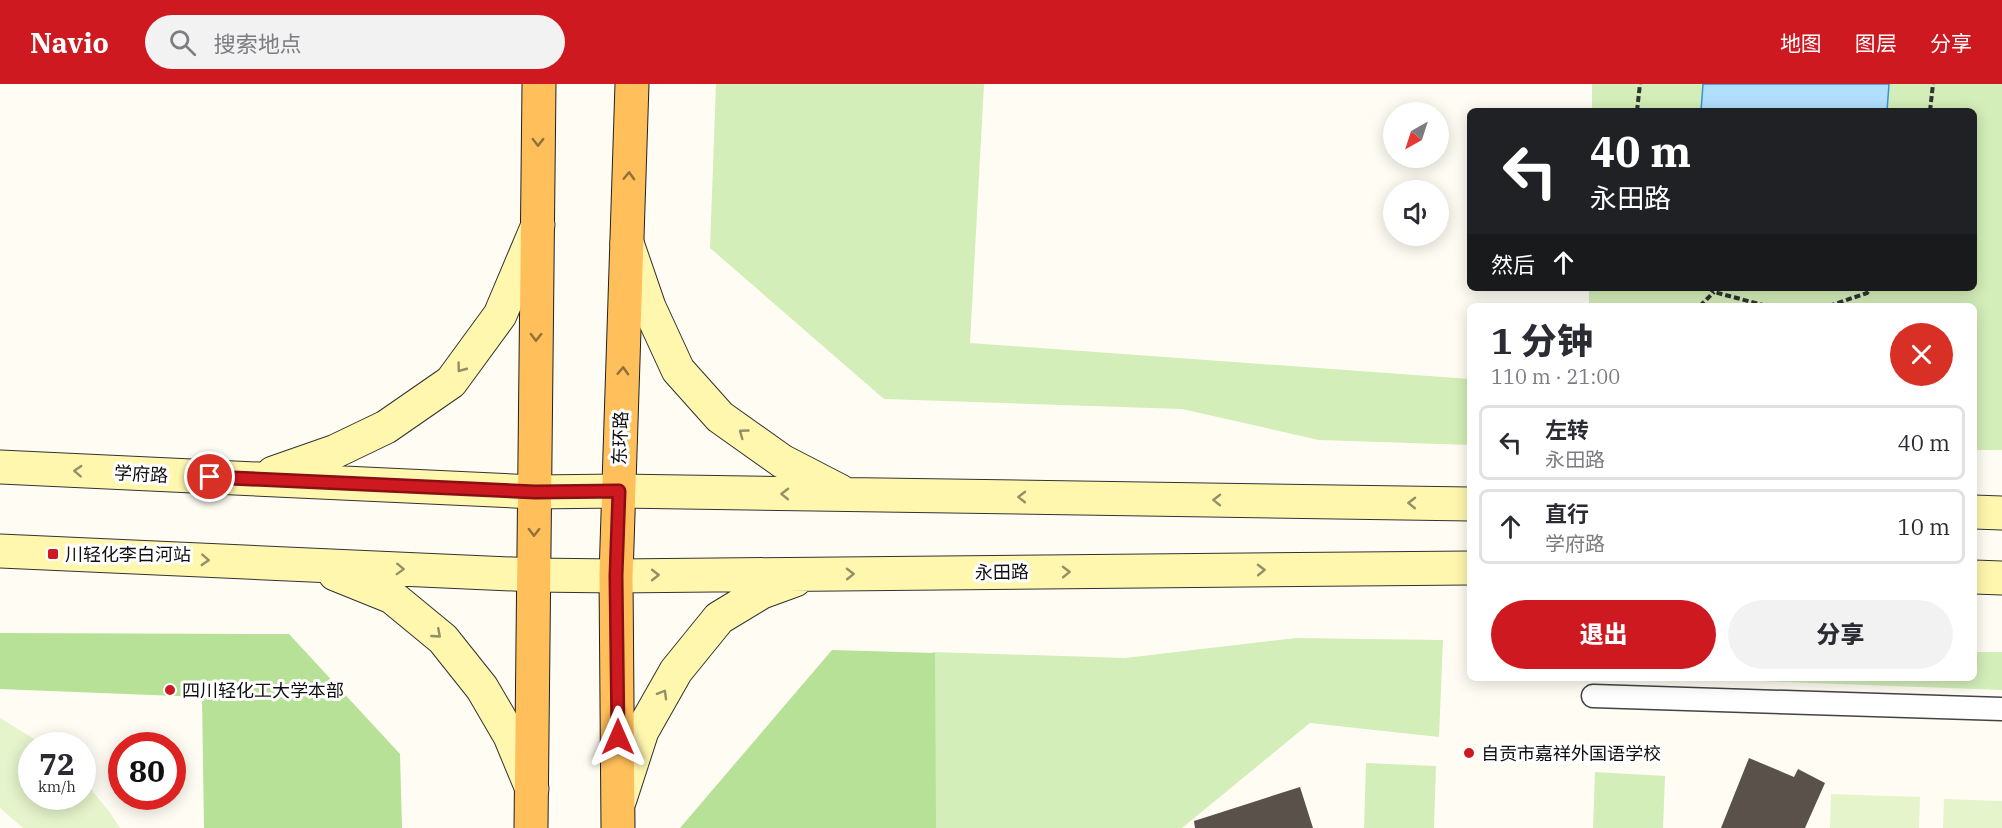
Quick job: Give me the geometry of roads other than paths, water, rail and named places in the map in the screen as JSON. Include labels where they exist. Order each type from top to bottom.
[{"type":"highway","points":[[531,828],[539,84]]},
{"type":"highway","name":"东环路","points":[[618,817],[616,576],[632,84]]},
{"type":"main road","points":[[257,479],[336,451],[386,427],[451,382],[500,315],[538,225]]},
{"type":"main road","points":[[627,241],[649,307],[678,370],[720,417],[782,461],[847,495]]},
{"type":"main road","name":"学府路","points":[[0,467],[535,492]]},
{"type":"main road","points":[[535,492],[619,491],[1467,504]]},
{"type":"main road","points":[[1977,512],[2002,513]]},
{"type":"main road","points":[[0,551],[534,575]]},
{"type":"main road","points":[[314,565],[392,597],[443,639],[482,688],[510,736],[532,789]]},
{"type":"main road","name":"永田路","points":[[534,575],[1467,568]]},
{"type":"main road","points":[[618,817],[642,731],[676,671],[719,618],[762,592],[810,574]]},
{"type":"main road","points":[[1977,577],[2002,578]]},
{"type":"lane","points":[[1593,696],[2002,709]]},
{"type":"water","points":[[1703,84],[1889,84],[1887,108],[1701,108]]},
{"type":"place","name":"川轻化李白河站","points":[[53,554]]},
{"type":"place","name":"四川轻化工大学本部","points":[[170,690]]},
{"type":"place","name":"自贡市嘉祥外国语学校","points":[[1469,753]]}]
